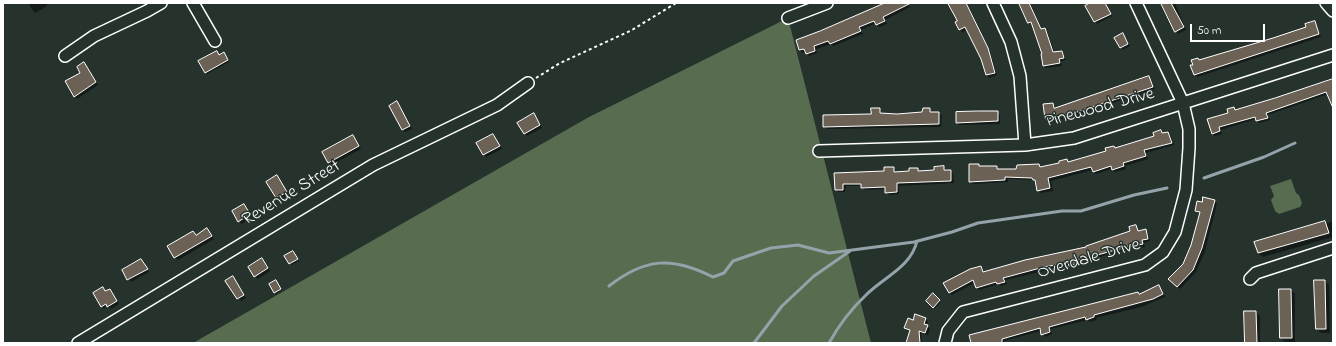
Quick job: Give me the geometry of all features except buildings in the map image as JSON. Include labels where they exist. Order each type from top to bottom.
[{"type":"street","points":[[65,56],[94,36],[161,3]]},
{"type":"street","points":[[193,3],[215,41]]},
{"type":"street","points":[[788,18],[827,3]]},
{"type":"street","points":[[993,3],[1011,42],[1020,76],[1025,145]]},
{"type":"street","name":"Overdale Drive","points":[[945,343],[948,331],[963,312],[1145,265],[1163,252],[1175,232],[1186,190],[1189,136],[1183,103],[1136,3]]},
{"type":"street","points":[[1326,3],[1333,11]]},
{"type":"street","name":"Pinewood Drive","points":[[819,152],[1025,145],[1074,138],[1333,54]]},
{"type":"street","name":"Revenue Street","points":[[78,343],[373,165],[497,105],[528,83]]},
{"type":"street","points":[[1250,279],[1256,273],[1333,248]]},
{"type":"path","points":[[528,83],[560,63],[632,30],[676,3]]},
{"type":"green space","points":[[788,18],[871,343],[193,343],[589,117]]},
{"type":"green space","points":[[1291,179],[1296,193],[1299,195],[1302,203],[1300,207],[1279,214],[1275,211],[1271,200],[1274,196],[1270,186]]},
{"type":"waterway","points":[[1204,178],[1264,157],[1295,143]]},
{"type":"waterway","points":[[609,286],[622,277],[647,265],[672,263],[698,270],[713,277],[724,273],[733,261],[771,248],[798,245],[829,253],[914,242],[952,232],[978,223],[1062,211],[1081,211],[1134,195],[1167,188]]},
{"type":"waterway","points":[[829,343],[855,306],[873,289],[903,265],[914,250],[917,241]]},
{"type":"waterway","points":[[754,343],[782,306],[814,276],[850,251]]}]
